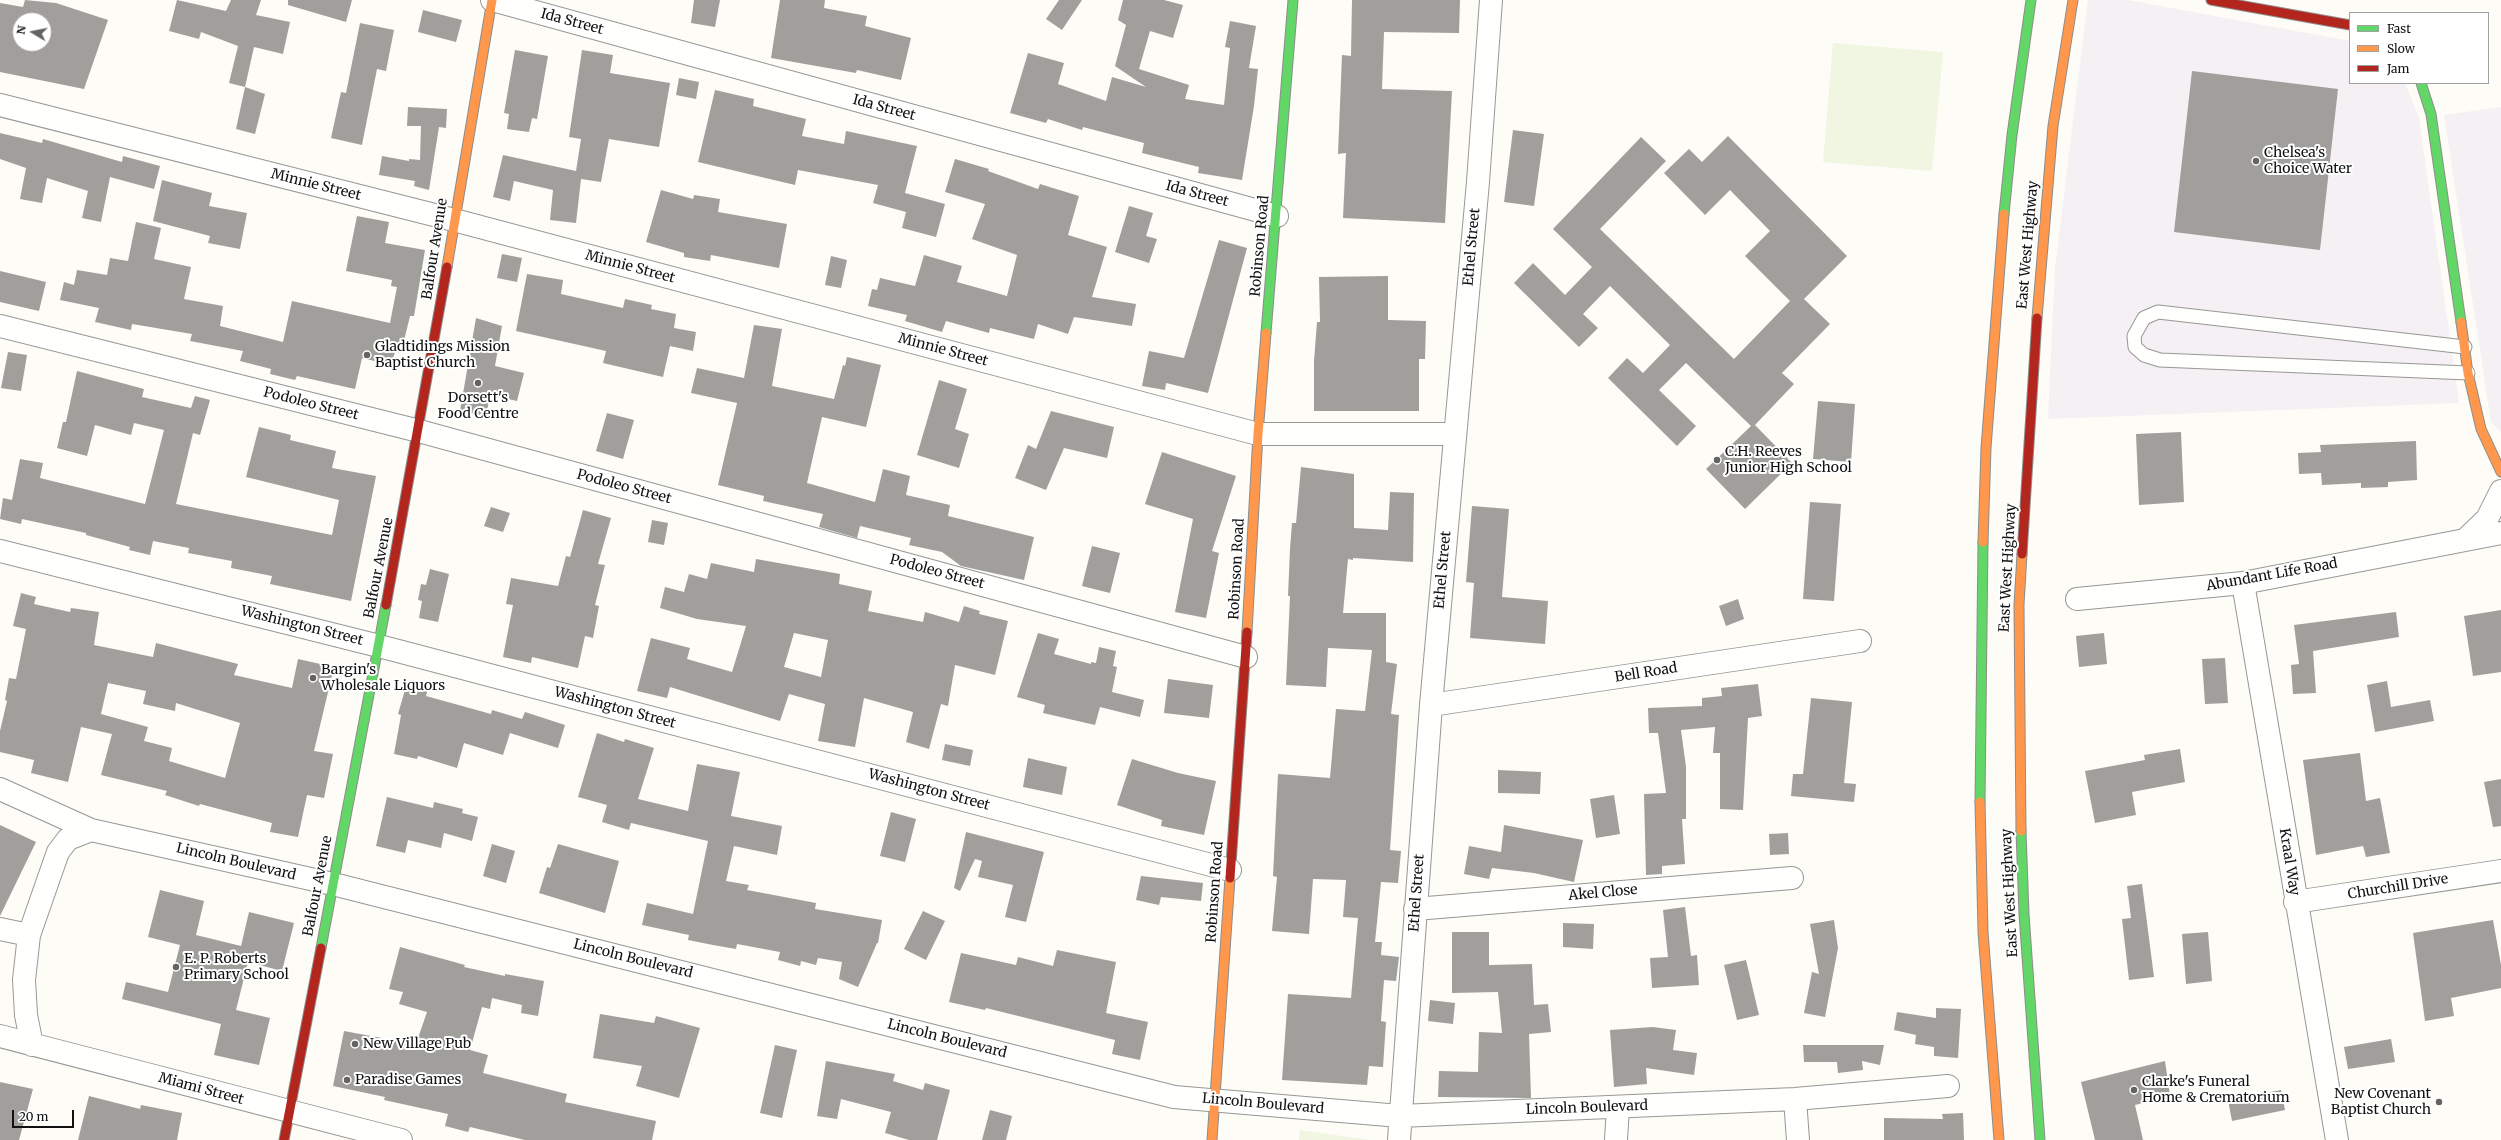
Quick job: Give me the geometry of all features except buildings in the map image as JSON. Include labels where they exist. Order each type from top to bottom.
[{"type":"main road","name":"Balfour Avenue","points":[[284,1140],[419,431],[492,0]]},
{"type":"main road","name":"Robinson Road","points":[[1212,1140],[1246,656],[1258,434],[1277,216],[1293,0]]},
{"type":"main road","name":"East West Highway","points":[[1999,1140],[1983,932],[1979,772],[1980,606],[1986,448],[1997,291],[2012,135],[2031,0]]},
{"type":"main road","name":"East West Highway","points":[[2040,1140],[2024,914],[2019,760],[2019,605],[2039,278],[2053,126],[2072,0]]},
{"type":"main road","points":[[2211,0],[2349,25]]},
{"type":"main road","points":[[2421,84],[2431,114],[2468,373],[2481,429],[2501,472]]},
{"type":"street","name":"Ida Street","points":[[492,0],[1277,216]]},
{"type":"street","name":"Ethel Street","points":[[1399,1140],[1431,705],[1491,0]]},
{"type":"street","name":"Minnie Street","points":[[0,105],[454,220],[1258,434],[1455,434]]},
{"type":"street","name":"Podoleo Street","points":[[0,326],[419,431],[1246,656]]},
{"type":"street","points":[[2466,539],[2487,519],[2501,491]]},
{"type":"street","name":"Abundant Life Road","points":[[2078,599],[2243,583],[2501,533]]},
{"type":"street","name":"Washington Street","points":[[0,551],[379,646],[1230,870]]},
{"type":"street","name":"Kraal Way","points":[[2243,583],[2295,902],[2336,1140]]},
{"type":"street","name":"Bell Road","points":[[1431,705],[1860,641]]},
{"type":"street","name":"Lincoln Boulevard","points":[[0,789],[91,830],[333,884],[1174,1097],[1216,1099],[1400,1116],[1795,1099],[1948,1086]]},
{"type":"street","points":[[32,1045],[26,1015],[24,980],[29,935],[58,852],[68,839],[91,830]]},
{"type":"street","name":"Churchill Drive","points":[[2295,902],[2501,871]]},
{"type":"street","name":"Akel Close","points":[[1415,909],[1792,878]]},
{"type":"street","points":[[0,929],[29,935]]},
{"type":"street","name":"Miami Street","points":[[0,1036],[401,1140]]},
{"type":"street","points":[[1795,1099],[1798,1140]]},
{"type":"street","points":[[1616,1140],[1618,1107]]},
{"type":"lane","points":[[2465,347],[2158,312],[2144,318],[2134,336],[2135,346],[2144,356],[2160,360],[2468,373]]},
{"type":"shaded area","name":"Chelsea's Choice Water","points":[[2088,0],[2128,0],[2349,41],[2349,84],[2405,84],[2419,118],[2459,403],[2048,419],[2055,268]]},
{"type":"shaded area","points":[[2501,107],[2501,432],[2491,422],[2444,115]]},
{"type":"green space","points":[[1833,43],[1943,52],[1932,171],[1823,162]]},
{"type":"green space","points":[[1300,1130],[1370,1140],[1299,1140]]},
{"type":"traffic: fast","points":[[1266,333],[1293,0]]},
{"type":"traffic: fast","points":[[2004,214],[2012,135],[2031,0]]},
{"type":"traffic: fast","points":[[2421,84],[2431,114],[2461,322]]},
{"type":"traffic: fast","points":[[1980,802],[1983,542]]},
{"type":"traffic: fast","points":[[321,948],[386,605]]},
{"type":"traffic: fast","points":[[2021,831],[2024,914],[2040,1140]]},
{"type":"traffic: slow","points":[[447,267],[492,0]]},
{"type":"traffic: slow","points":[[2037,318],[2053,126],[2073,0]]},
{"type":"traffic: slow","points":[[1983,542],[1986,448],[2004,214]]},
{"type":"traffic: slow","points":[[2461,322],[2468,373],[2481,429],[2501,472]]},
{"type":"traffic: slow","points":[[1247,632],[1258,434],[1266,333]]},
{"type":"traffic: slow","points":[[2021,831],[2019,605],[2022,554]]},
{"type":"traffic: slow","points":[[1980,802],[1983,932],[1999,1140]]},
{"type":"traffic: slow","points":[[1212,1140],[1230,878]]},
{"type":"traffic: jam","points":[[2211,0],[2349,25]]},
{"type":"traffic: jam","points":[[386,605],[447,267]]},
{"type":"traffic: jam","points":[[2022,554],[2037,318]]},
{"type":"traffic: jam","points":[[1230,878],[1247,632]]},
{"type":"traffic: jam","points":[[284,1140],[321,948]]},
{"type":"place","name":"Chelsea's Choice Water","points":[[2256,161]]},
{"type":"place","name":"Gladtidings Mission Baptist Church","points":[[367,355]]},
{"type":"place","name":"Dorsett's Food Centre","points":[[478,383]]},
{"type":"place","name":"C.H. Reeves Junior High School","points":[[1717,460]]},
{"type":"place","name":"Bargin's Wholesale Liquors","points":[[313,678]]},
{"type":"place","name":"E. P. Roberts Primary School","points":[[176,967]]},
{"type":"place","name":"New Village Pub","points":[[355,1044]]},
{"type":"place","name":"Paradise Games","points":[[347,1080]]},
{"type":"place","name":"Clarke's Funeral Home & Crematorium","points":[[2134,1090]]},
{"type":"place","name":"New Covenant Baptist Church","points":[[2439,1102]]}]
